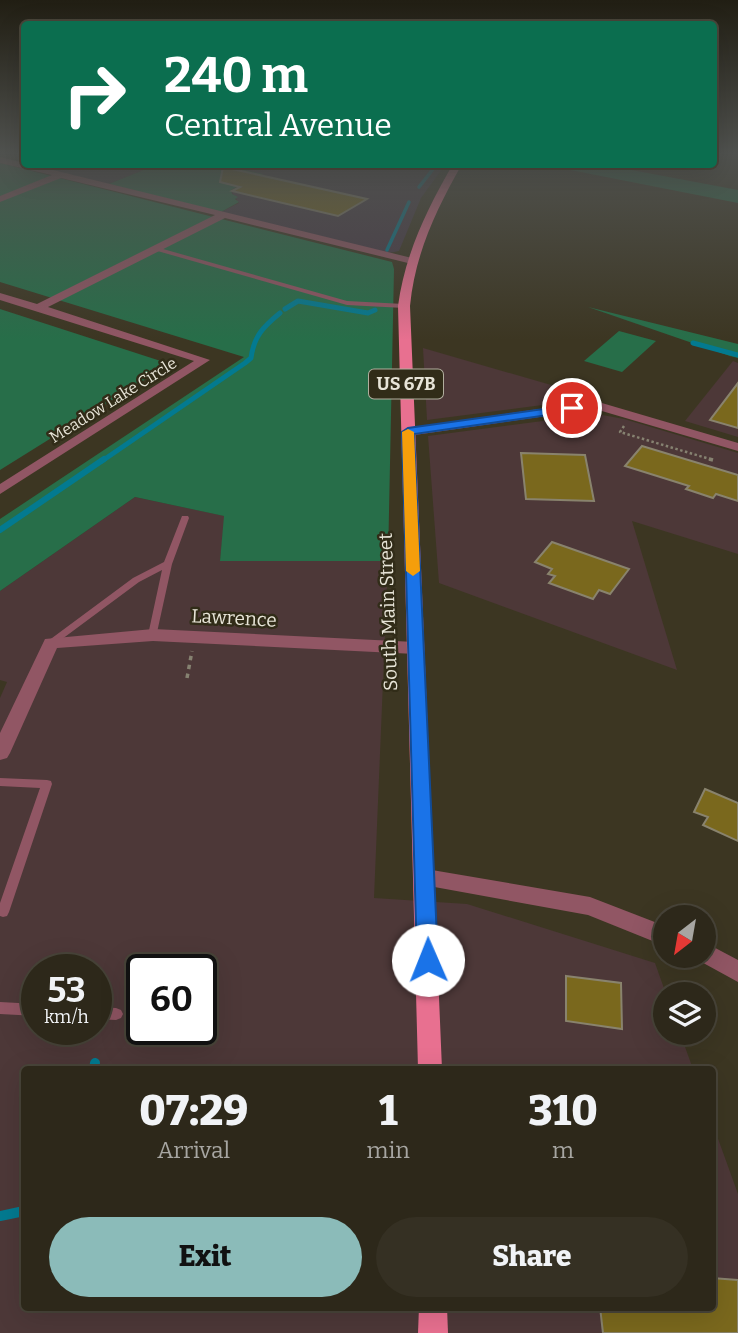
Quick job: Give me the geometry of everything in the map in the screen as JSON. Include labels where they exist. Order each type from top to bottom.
[{"type":"main road","name":"South Main Street","points":[[430,215],[412,261],[404,306],[415,648],[426,878],[430,1066]]},
{"type":"main road","points":[[433,1311],[433,1333]]},
{"type":"street","points":[[38,308],[223,215]]},
{"type":"street","points":[[224,215],[412,261]]},
{"type":"street","name":"Meadow Lake Circle","points":[[0,296],[204,360],[0,490]]},
{"type":"street","points":[[408,432],[595,405],[738,447]]},
{"type":"street","name":"Lawrence","points":[[51,643],[153,635],[415,648]]},
{"type":"street","points":[[0,753],[51,643]]},
{"type":"street","points":[[426,878],[590,906],[653,931]]},
{"type":"street","points":[[716,959],[738,972]]},
{"type":"lane","points":[[156,249],[339,301],[404,306]]},
{"type":"lane","points":[[153,635],[168,564],[185,518]]},
{"type":"lane","points":[[51,643],[136,580],[168,564]]},
{"type":"lane","points":[[0,782],[47,784],[3,912]]},
{"type":"lane","points":[[0,1008],[21,1009]]},
{"type":"lane","points":[[112,1014],[116,1014]]},
{"type":"path","points":[[625,425],[620,432],[713,460]]},
{"type":"path","points":[[187,678],[192,649]]},
{"type":"shaded area","points":[[234,215],[414,215],[399,251],[389,253]]},
{"type":"shaded area","points":[[423,348],[596,398],[427,420]]},
{"type":"shaded area","points":[[733,361],[738,363],[738,437],[685,421]]},
{"type":"shaded area","points":[[597,414],[624,419],[738,453],[738,554],[632,521],[677,670],[439,583],[428,436]]},
{"type":"shaded area","points":[[135,497],[225,516],[220,561],[388,561],[374,898],[467,904],[653,962],[653,968],[657,968],[662,982],[653,982],[653,1045],[684,1045],[692,1066],[21,1066],[21,1311],[716,1311],[716,1133],[738,1194],[738,1333],[0,1333],[0,698],[7,682],[0,680],[0,591]]},
{"type":"green space","points":[[0,215],[207,215],[392,262],[388,561],[220,561],[224,516],[135,497],[0,591],[0,519],[244,357],[0,282]]},
{"type":"green space","points":[[588,307],[738,344],[738,358],[730,356]]},
{"type":"green space","points":[[0,309],[170,364],[0,470]]},
{"type":"green space","points":[[619,331],[656,341],[622,372],[584,361]]},
{"type":"building","points":[[738,383],[738,428],[710,420]]},
{"type":"building","points":[[642,446],[738,475],[738,501],[716,494],[713,498],[686,489],[689,486],[625,466]]},
{"type":"building","points":[[521,453],[585,455],[594,501],[526,499]]},
{"type":"building","points":[[552,542],[629,569],[610,594],[599,590],[593,599],[549,583],[555,576],[548,574],[552,569],[535,562]]},
{"type":"building","points":[[705,789],[738,803],[738,841],[703,825],[708,817],[694,812]]},
{"type":"building","points":[[566,976],[621,983],[622,1029],[566,1021]]},
{"type":"building","points":[[716,1278],[738,1280],[738,1333],[603,1333],[600,1311],[716,1311]]},
{"type":"waterway","points":[[387,250],[403,215]]},
{"type":"waterway","points":[[285,309],[298,301],[368,313],[375,310]]},
{"type":"waterway","points":[[102,461],[245,363],[251,358],[260,332],[280,313]]},
{"type":"waterway","points":[[693,343],[738,355]]},
{"type":"waterway","points":[[0,530],[104,459]]},
{"type":"waterway","points":[[0,1216],[21,1212]]},
{"type":"slow traffic","points":[[408,432],[413,571]]},
{"type":"route","points":[[428,960],[408,432],[572,408]]}]
